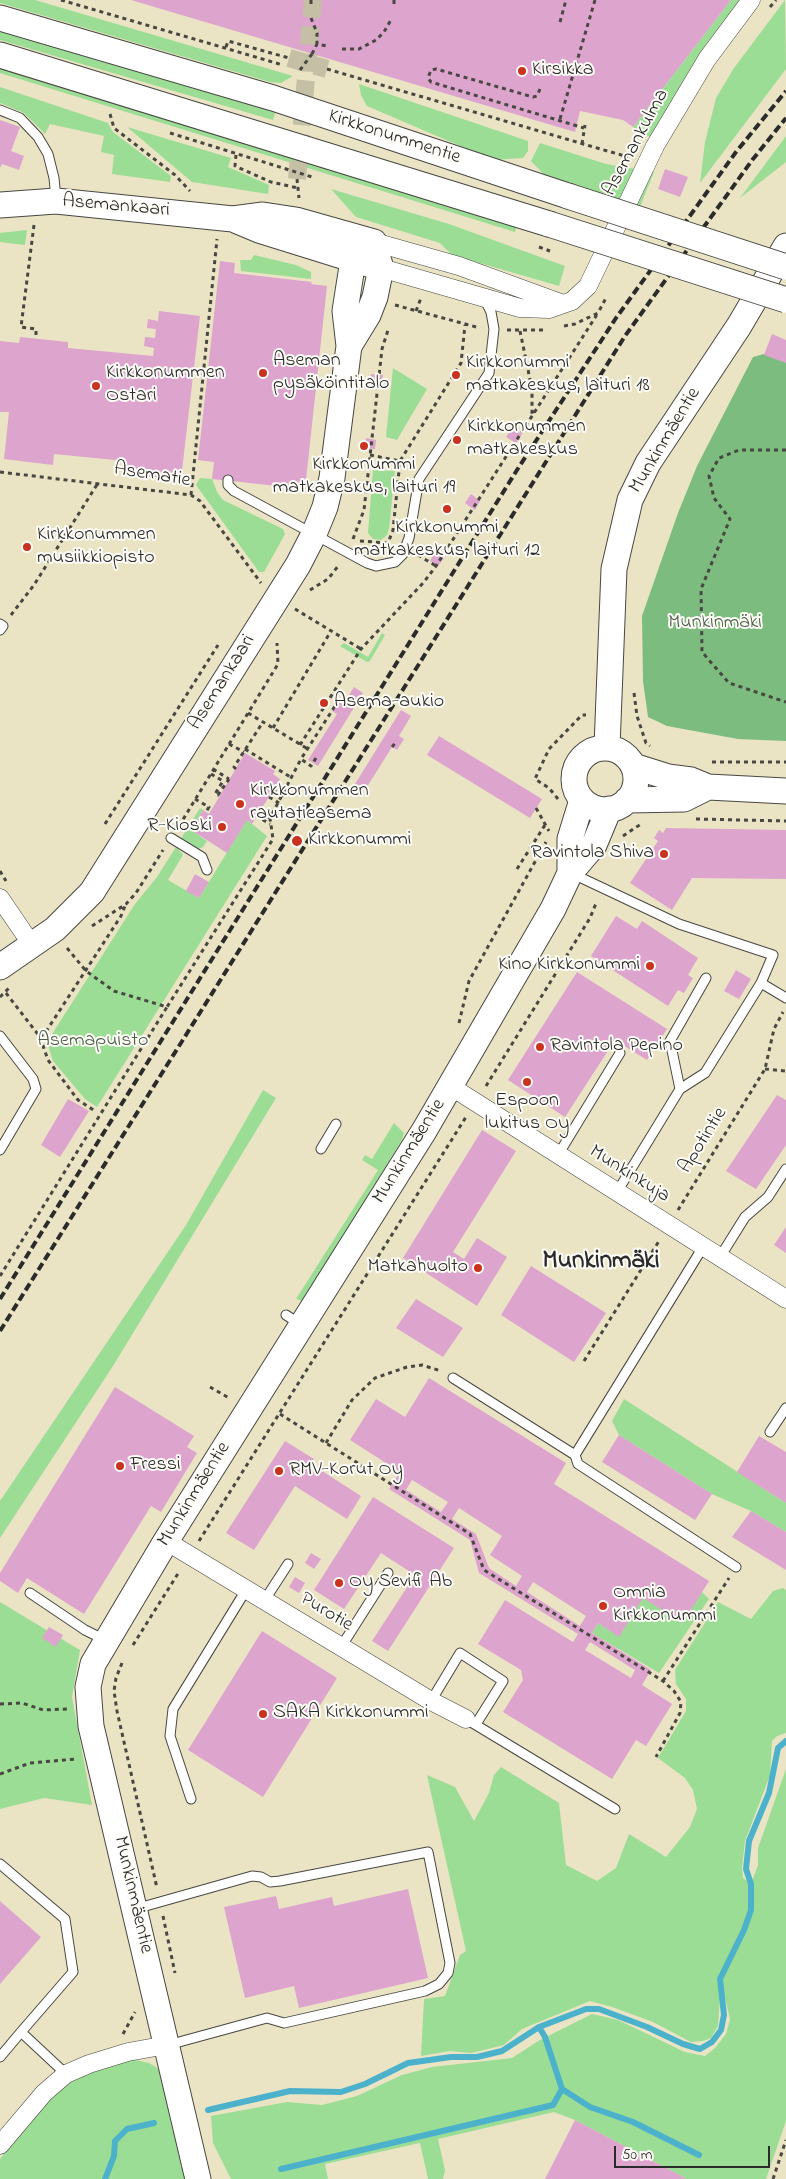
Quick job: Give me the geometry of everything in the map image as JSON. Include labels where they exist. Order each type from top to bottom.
[{"type":"street","name":"Asemankulma","points":[[381,268],[485,300],[520,308],[540,310],[572,301],[588,286],[656,146],[707,59],[751,0]]},
{"type":"street","name":"Kirkkonummentie","points":[[0,18],[273,98],[786,267]]},
{"type":"street","name":"Kirkkonummentie","points":[[0,55],[549,224],[786,300]]},
{"type":"street","name":"Asemankaari","points":[[0,206],[56,201],[259,230],[381,268],[368,316],[349,346]]},
{"type":"street","name":"Asemankaari","points":[[225,226],[263,215],[296,220],[374,242]]},
{"type":"street","points":[[374,242],[459,266],[563,304]]},
{"type":"street","points":[[353,260],[374,242]]},
{"type":"street","points":[[374,242],[381,268]]},
{"type":"street","name":"Munkinmäentie","points":[[607,748],[614,569],[630,500],[648,462],[739,326],[786,246]]},
{"type":"street","name":"Asemankaari","points":[[0,967],[61,924],[92,892],[298,565],[314,534],[325,507],[332,478],[349,346],[345,311],[353,260]]},
{"type":"street","points":[[618,805],[636,784],[633,766],[627,757],[618,750],[607,748],[592,750],[580,760],[574,774],[570,801],[595,808],[684,799],[708,788]]},
{"type":"street","points":[[633,766],[668,776],[691,780],[708,788],[786,791]]},
{"type":"street","name":"Munkinmäentie","points":[[570,801],[570,873]]},
{"type":"street","name":"Munkinmäentie","points":[[198,2179],[87,1704],[92,1664],[166,1541],[294,1320],[450,1086],[553,909],[570,873],[594,845],[618,805]]},
{"type":"street","points":[[0,898],[32,945]]},
{"type":"street","name":"Munkinkuja","points":[[450,1086],[786,1299]]},
{"type":"street","name":"Purotie","points":[[166,1541],[431,1701],[471,1722]]},
{"type":"street","points":[[0,2145],[44,2093],[66,2074],[88,2064],[128,2052],[167,2045]]},
{"type":"lane","points":[[0,110],[20,118],[38,137],[48,154],[54,178],[56,201]]},
{"type":"lane","points":[[228,480],[228,485],[234,491],[367,563],[376,566],[395,562],[403,554],[413,526],[419,479],[489,373],[494,329],[491,312],[485,300]]},
{"type":"lane","points":[[171,838],[202,857],[207,870]]},
{"type":"lane","points":[[570,873],[679,924],[773,955],[761,983],[704,1073],[680,1089],[617,1192]]},
{"type":"lane","points":[[680,1089],[670,1041],[706,978]]},
{"type":"lane","points":[[761,983],[786,998]]},
{"type":"lane","points":[[0,1150],[36,1089],[33,1079],[1,1041]]},
{"type":"lane","points":[[558,1155],[620,1053]]},
{"type":"lane","points":[[321,1149],[336,1124]]},
{"type":"lane","points":[[720,1257],[744,1217],[768,1197],[786,1169]]},
{"type":"lane","points":[[575,1455],[703,1247]]},
{"type":"lane","points":[[452,1378],[575,1455],[578,1464],[736,1567]]},
{"type":"lane","points":[[770,1432],[786,1408]]},
{"type":"lane","points":[[264,1601],[288,1564]]},
{"type":"lane","points":[[341,1647],[388,1573]]},
{"type":"lane","points":[[191,1799],[170,1736],[173,1709],[246,1590]]},
{"type":"lane","points":[[30,1593],[85,1630],[105,1640]]},
{"type":"lane","points":[[431,1701],[460,1653],[503,1681],[471,1722],[614,1809]]},
{"type":"lane","points":[[135,1909],[252,1876],[261,1877],[270,1882],[280,1881],[428,1852],[450,1963],[448,1973],[439,1984],[425,1992],[284,2023],[267,2018],[167,2045]]},
{"type":"lane","points":[[0,1864],[65,1919],[73,1972],[0,2056]]},
{"type":"lane","points":[[21,2032],[66,2074]]},
{"type":"path","points":[[61,0],[283,65]]},
{"type":"path","points":[[311,0],[311,7]]},
{"type":"path","points":[[394,0],[394,6]]},
{"type":"path","points":[[560,22],[566,0]]},
{"type":"path","points":[[560,119],[595,0]]},
{"type":"path","points":[[300,70],[317,44],[317,33],[311,18]]},
{"type":"path","points":[[342,50],[359,49],[376,40],[384,32],[392,18]]},
{"type":"path","points":[[226,47],[228,41],[289,58]]},
{"type":"path","points":[[317,44],[327,46]]},
{"type":"path","points":[[327,69],[649,162]]},
{"type":"path","points":[[540,89],[537,96],[533,97],[436,69],[431,70],[428,78],[431,82],[585,126],[582,144]]},
{"type":"path","points":[[110,114],[114,128],[175,174],[192,194]]},
{"type":"path","points":[[236,155],[235,166],[271,182],[298,188]]},
{"type":"path","points":[[34,222],[22,328],[36,329],[36,335]]},
{"type":"path","points":[[191,495],[225,226]]},
{"type":"path","points":[[416,311],[424,292]]},
{"type":"path","points":[[389,302],[474,327]]},
{"type":"path","points":[[395,312],[398,306]]},
{"type":"path","points":[[300,745],[361,649],[424,582],[436,566],[598,313]]},
{"type":"path","points":[[389,324],[382,349],[364,510],[352,541],[388,542],[393,530],[400,461],[461,363],[465,324]]},
{"type":"path","points":[[520,331],[532,389],[532,418]]},
{"type":"path","points":[[786,450],[739,450],[720,458],[709,476],[714,498],[730,519],[701,589],[702,652],[729,683],[786,702]]},
{"type":"path","points":[[370,455],[400,461]]},
{"type":"path","name":"Asematie","points":[[0,472],[191,495],[200,501],[259,581]]},
{"type":"path","points":[[1,626],[34,585],[98,483]]},
{"type":"path","points":[[418,555],[436,566]]},
{"type":"path","points":[[307,592],[328,579],[339,565]]},
{"type":"path","points":[[254,589],[265,574]]},
{"type":"path","points":[[290,616],[299,602]]},
{"type":"path","points":[[286,603],[361,649]]},
{"type":"path","points":[[272,728],[331,631]]},
{"type":"path","points":[[86,931],[126,904],[136,893],[278,664],[278,636]]},
{"type":"path","points":[[102,830],[222,638]]},
{"type":"path","points":[[633,688],[637,716],[646,742],[653,748]]},
{"type":"path","points":[[0,1276],[273,839],[270,818],[283,797],[301,759],[335,706]]},
{"type":"path","points":[[248,713],[308,749]]},
{"type":"path","points":[[570,801],[558,797],[549,788],[535,779],[549,749],[582,715],[637,716]]},
{"type":"path","points":[[236,769],[234,767],[263,722]]},
{"type":"path","points":[[392,748],[396,742]]},
{"type":"path","points":[[229,744],[292,778]]},
{"type":"path","points":[[301,759],[311,766],[316,758]]},
{"type":"path","points":[[708,762],[786,762]]},
{"type":"path","points":[[211,774],[223,782],[216,794],[218,796],[229,779],[213,769]]},
{"type":"path","points":[[273,790],[283,797]]},
{"type":"path","points":[[269,797],[279,803]]},
{"type":"path","points":[[195,799],[209,807],[206,812]]},
{"type":"path","points":[[536,808],[551,834]]},
{"type":"path","points":[[270,818],[261,813],[260,818],[270,825]]},
{"type":"path","points":[[689,818],[786,820]]},
{"type":"path","points":[[618,843],[623,836],[638,824],[646,822]]},
{"type":"path","points":[[517,868],[545,824]]},
{"type":"path","points":[[466,992],[469,981],[554,828]]},
{"type":"path","points":[[128,1654],[590,918],[602,887]]},
{"type":"path","points":[[40,1037],[47,1030],[122,916],[126,904]]},
{"type":"path","points":[[72,940],[65,945],[74,960],[114,991],[167,1007]]},
{"type":"path","points":[[6,993],[40,1037],[48,1060],[78,1100],[95,1111]]},
{"type":"path","name":"Apotintie","points":[[584,1361],[765,1069],[774,1029],[786,1007]]},
{"type":"path","points":[[765,1069],[786,1072]]},
{"type":"path","points":[[326,1443],[352,1400],[375,1378],[406,1367],[422,1365],[435,1368],[452,1378]]},
{"type":"path","points":[[280,1414],[470,1534],[484,1570],[663,1681],[674,1691],[681,1702],[680,1713],[656,1757]]},
{"type":"path","points":[[663,1681],[736,1567]]},
{"type":"path","points":[[122,1662],[116,1678],[115,1701],[176,1977]]},
{"type":"path","points":[[0,1704],[22,1704],[42,1710],[63,1710],[87,1704]]},
{"type":"path","points":[[0,1774],[30,1763],[99,1757]]},
{"type":"path","points":[[119,2038],[128,2027],[131,2015],[141,2007],[157,2002]]},
{"type":"path","points":[[772,2179],[786,2140]]},
{"type":"green space","points":[[0,0],[35,0],[293,76],[281,83],[270,82],[0,3]]},
{"type":"green space","points":[[731,0],[742,0],[692,67],[676,107],[657,138],[643,135],[633,127]]},
{"type":"green space","points":[[785,0],[786,69],[700,183],[705,142],[716,98],[734,68]]},
{"type":"green space","points":[[0,31],[276,110],[273,120],[0,40]]},
{"type":"green space","points":[[0,65],[518,221],[515,232],[0,73]]},
{"type":"green space","points":[[359,84],[528,141],[528,151],[523,158],[493,160],[367,106],[361,95]]},
{"type":"green space","points":[[0,87],[108,123],[113,132],[171,176],[170,182],[112,174],[114,155],[101,152],[104,136],[50,124],[45,134],[24,113],[0,103]]},
{"type":"green space","points":[[127,127],[231,158],[228,167],[269,185],[268,194],[192,182]]},
{"type":"green space","points":[[786,136],[786,162],[740,198]]},
{"type":"green space","points":[[540,143],[606,164],[654,172],[635,219],[608,210],[611,197],[606,193],[588,198],[552,183],[531,161]]},
{"type":"green space","points":[[331,189],[449,224],[565,266],[559,286],[452,255],[440,243],[356,217]]},
{"type":"green space","points":[[27,230],[25,245],[0,242],[0,233]]},
{"type":"green space","points":[[254,255],[296,265],[311,272],[311,279],[241,271],[240,260],[251,260]]},
{"type":"green space","name":"Munkinmäki","points":[[786,348],[786,741],[738,739],[667,726],[648,717],[643,681],[642,616],[678,513],[697,466],[753,357]]},
{"type":"green space","points":[[393,368],[427,389],[397,440],[386,437]]},
{"type":"green space","points":[[373,470],[395,471],[389,529],[387,535],[381,540],[373,539],[368,533]]},
{"type":"green space","points":[[200,478],[212,479],[217,492],[223,500],[283,529],[285,534],[264,572],[259,572],[196,485]]},
{"type":"green space","points":[[382,633],[385,635],[370,661],[367,662],[340,646],[344,643],[368,657]]},
{"type":"green space","points":[[200,808],[203,810],[191,830],[207,841],[203,847],[196,850],[180,840]]},
{"type":"green space","name":"Asemapuisto","points":[[247,820],[267,836],[97,1107],[85,1099],[53,1061],[47,1042],[135,904],[157,877],[176,847],[183,855],[168,880],[199,898]]},
{"type":"green space","points":[[263,1090],[276,1098],[113,1366],[0,1538],[0,1501],[186,1225]]},
{"type":"green space","points":[[394,1123],[404,1133],[402,1140],[302,1301],[296,1299],[378,1170],[362,1160],[365,1155],[372,1159]]},
{"type":"green space","points":[[624,1399],[786,1503],[786,1532],[751,1511],[712,1494],[619,1435],[612,1421]]},
{"type":"green space","points":[[783,1588],[786,1590],[786,1733],[777,1736],[772,1741],[770,1775],[745,1841],[742,1868],[743,1878],[751,1884],[758,1865],[758,1848],[786,1769],[786,2121],[766,2179],[687,2179],[575,2120],[554,2112],[438,2139],[445,2170],[443,2179],[428,2179],[420,2143],[325,2164],[328,2179],[231,2179],[213,2143],[211,2116],[287,2102],[322,2105],[357,2096],[402,2075],[432,2067],[512,2058],[540,2040],[592,2014],[618,2020],[685,2052],[705,2056],[715,2048],[726,2034],[730,2019],[721,1981],[718,2026],[711,2038],[703,2041],[691,2042],[653,2022],[590,2001],[522,2029],[504,2045],[471,2053],[450,2051],[421,2056],[424,1999],[445,1996],[460,1955],[466,1951],[427,1775],[455,1787],[474,1821],[489,1793],[494,1775],[501,1767],[559,1803],[566,1865],[597,1881],[616,1868],[629,1834],[666,1857],[690,1827],[697,1809],[693,1790],[685,1778],[658,1758],[686,1711],[686,1699],[676,1684],[675,1670],[718,1602],[751,1619],[773,1591]]},
{"type":"green space","points":[[702,1592],[709,1599],[659,1673],[592,1633],[598,1623],[619,1636],[643,1598]]},
{"type":"green space","points":[[0,1602],[80,1650],[72,1697],[92,1805],[44,1798],[0,1809]]},
{"type":"green space","points":[[127,2058],[149,2063],[164,2072],[187,2179],[0,2179],[0,2159],[67,2079]]},
{"type":"building","name":"Kirsikka","points":[[131,0],[731,0],[633,127],[623,120],[580,111],[575,132]]},
{"type":"building","points":[[0,120],[20,127],[11,151],[24,156],[19,170],[2,164],[0,168]]},
{"type":"building","points":[[665,169],[688,177],[680,197],[658,189]]},
{"type":"building","name":"Aseman pysäköintitalo","points":[[220,261],[235,263],[234,273],[312,282],[311,284],[327,286],[305,489],[212,479],[214,462],[198,460]]},
{"type":"building","name":"Kirkkonummen Ostari","points":[[159,311],[200,316],[181,479],[125,474],[125,461],[54,454],[53,465],[4,459],[9,412],[0,412],[0,341],[19,343],[20,337],[68,342],[68,348],[153,356],[154,348],[144,346],[145,337],[155,338],[156,329],[147,328],[148,319],[158,321]]},
{"type":"building","points":[[772,334],[786,340],[786,363],[764,355]]},
{"type":"building","points":[[371,374],[383,375],[382,385],[370,384]]},
{"type":"building","points":[[512,428],[522,434],[516,443],[506,437]]},
{"type":"building","points":[[366,438],[376,440],[375,449],[364,448]]},
{"type":"building","points":[[471,494],[480,501],[475,510],[465,503]]},
{"type":"building","points":[[435,552],[444,558],[438,566],[430,561]]},
{"type":"building","points":[[354,687],[363,693],[318,766],[308,760],[337,714],[332,711],[337,700],[343,705]]},
{"type":"building","points":[[401,710],[411,716],[399,736],[404,739],[397,750],[392,747],[365,790],[355,784]]},
{"type":"building","points":[[439,736],[542,799],[530,818],[427,755]]},
{"type":"building","name":"Kirkkonummen rautatieasema","points":[[245,753],[275,771],[273,774],[280,779],[252,824],[247,820],[227,853],[191,830],[203,810],[209,814]]},
{"type":"building","points":[[666,828],[786,830],[786,879],[692,878],[672,910],[630,883],[658,841],[654,838],[659,830],[663,833]]},
{"type":"building","points":[[195,874],[209,882],[199,898],[186,891]]},
{"type":"building","name":"Kino Kirkkonummi","points":[[616,916],[637,929],[642,921],[698,958],[688,975],[693,978],[684,993],[678,990],[668,1006],[591,956]]},
{"type":"building","points":[[736,970],[751,979],[739,999],[724,991]]},
{"type":"building","points":[[577,972],[667,1029],[647,1060],[615,1040],[565,1117],[508,1080]]},
{"type":"building","points":[[777,1095],[786,1100],[786,1145],[756,1189],[726,1171]]},
{"type":"building","points":[[68,1099],[89,1111],[60,1157],[41,1145]]},
{"type":"building","points":[[482,1130],[516,1151],[453,1252],[464,1259],[477,1238],[507,1257],[477,1306],[403,1258]]},
{"type":"building","points":[[786,1227],[786,1253],[774,1245]]},
{"type":"building","points":[[531,1266],[606,1313],[574,1362],[501,1315]]},
{"type":"building","points":[[416,1299],[463,1328],[443,1357],[396,1328]]},
{"type":"building","points":[[429,1378],[566,1463],[554,1484],[709,1581],[683,1623],[643,1598],[619,1637],[598,1623],[592,1633],[651,1670],[642,1685],[672,1704],[646,1746],[636,1740],[612,1779],[503,1712],[523,1680],[521,1670],[478,1644],[505,1600],[573,1642],[578,1634],[479,1573],[470,1540],[389,1489],[400,1472],[350,1440],[376,1399],[405,1417]],"holes":[[[412,1480],[448,1502],[441,1512],[406,1490]],[[459,1508],[502,1536],[490,1555],[522,1576],[516,1586],[489,1568],[476,1534],[452,1519]],[[533,1582],[586,1616],[580,1626],[527,1592]],[[590,1642],[635,1670],[631,1678],[585,1650]]]},
{"type":"building","points":[[115,1387],[194,1436],[187,1447],[197,1453],[161,1512],[151,1506],[84,1614],[27,1578],[18,1593],[0,1581],[0,1573]]},
{"type":"building","points":[[619,1435],[712,1494],[695,1520],[602,1462]]},
{"type":"building","points":[[759,1436],[786,1452],[786,1503],[737,1472]]},
{"type":"building","points":[[285,1441],[314,1459],[311,1464],[361,1496],[347,1519],[295,1486],[254,1550],[226,1533]]},
{"type":"building","points":[[373,1497],[454,1548],[388,1651],[372,1641],[415,1575],[381,1553],[344,1609],[314,1590]]},
{"type":"building","points":[[751,1511],[786,1532],[786,1570],[732,1537]]},
{"type":"building","points":[[311,1553],[321,1559],[314,1569],[305,1563]]},
{"type":"building","points":[[295,1577],[305,1583],[299,1593],[289,1587]]},
{"type":"building","points":[[49,1627],[63,1635],[56,1647],[42,1638]]},
{"type":"building","name":"SAKA Kirkkonummi","points":[[262,1631],[337,1678],[263,1797],[188,1750]]},
{"type":"building","points":[[408,1889],[428,1978],[299,2008],[294,1986],[245,1998],[224,1907],[276,1896],[279,1909],[332,1897],[334,1906]]},
{"type":"building","points":[[0,1901],[41,1937],[0,1984]]},
{"type":"building","points":[[575,2120],[687,2179],[545,2179]]},
{"type":"waterway","points":[[208,2110],[290,2091],[341,2092],[365,2084],[408,2063],[451,2057],[477,2057],[502,2051],[539,2027],[586,2009],[599,2009],[647,2027],[683,2044],[700,2049],[712,2042],[721,2030],[724,2015],[720,1979],[744,1930],[751,1910],[751,1884],[746,1869],[749,1841],[769,1793],[778,1748],[786,1741]]},
{"type":"waterway","points":[[539,2027],[545,2037],[562,2089],[590,2107],[633,2122],[699,2155]]},
{"type":"waterway","points":[[281,2169],[553,2105],[562,2089]]},
{"type":"waterway","points":[[105,2179],[114,2156],[115,2141],[127,2129],[154,2123]]},
{"type":"tunnel","points":[[297,179],[313,0]]},
{"type":"tunnel","points":[[289,58],[327,69]]},
{"type":"railway","points":[[0,1299],[517,470],[616,318],[736,152],[786,91]]},
{"type":"railway","points":[[0,1331],[625,336],[753,159],[786,118]]},
{"type":"place","name":"Kirsikka","points":[[522,71]]},
{"type":"place","name":"Aseman pysäköintitalo","points":[[263,373]]},
{"type":"place","name":"Kirkkonummi matkakeskus, laituri 18","points":[[456,375]]},
{"type":"place","name":"Kirkkonummen Ostari","points":[[96,386]]},
{"type":"place","name":"Kirkkonummen matkakeskus","points":[[457,440]]},
{"type":"place","name":"Kirkkonummi matkakeskus, laituri 19","points":[[364,446]]},
{"type":"place","name":"Kirkkonummi matkakeskus, laituri 12","points":[[447,509]]},
{"type":"place","name":"Kirkkonummen musiikkiopisto","points":[[27,547]]},
{"type":"place","name":"Asema-aukio","points":[[324,703]]},
{"type":"place","name":"Kirkkonummen rautatieasema","points":[[240,804]]},
{"type":"place","name":"R-Kioski","points":[[222,827]]},
{"type":"place","name":"Kirkkonummi","points":[[297,841]]},
{"type":"place","name":"Ravintola Shiva","points":[[664,854]]},
{"type":"place","name":"Kino Kirkkonummi","points":[[650,966]]},
{"type":"place","name":"Ravintola Pepino","points":[[540,1047]]},
{"type":"place","name":"Espoon lukitus Oy","points":[[527,1082]]},
{"type":"place","name":"Matkahuolto","points":[[478,1268]]},
{"type":"place","name":"Fressi","points":[[120,1466]]},
{"type":"place","name":"RMV-Korut Oy","points":[[279,1471]]},
{"type":"place","name":"Oy Sevifi Ab","points":[[339,1583]]},
{"type":"place","name":"Omnia Kirkkonummi","points":[[603,1606]]},
{"type":"place","name":"SAKA Kirkkonummi","points":[[263,1714]]},
{"type":"district","name":"Munkinmäki","points":[[601,1263]]}]
